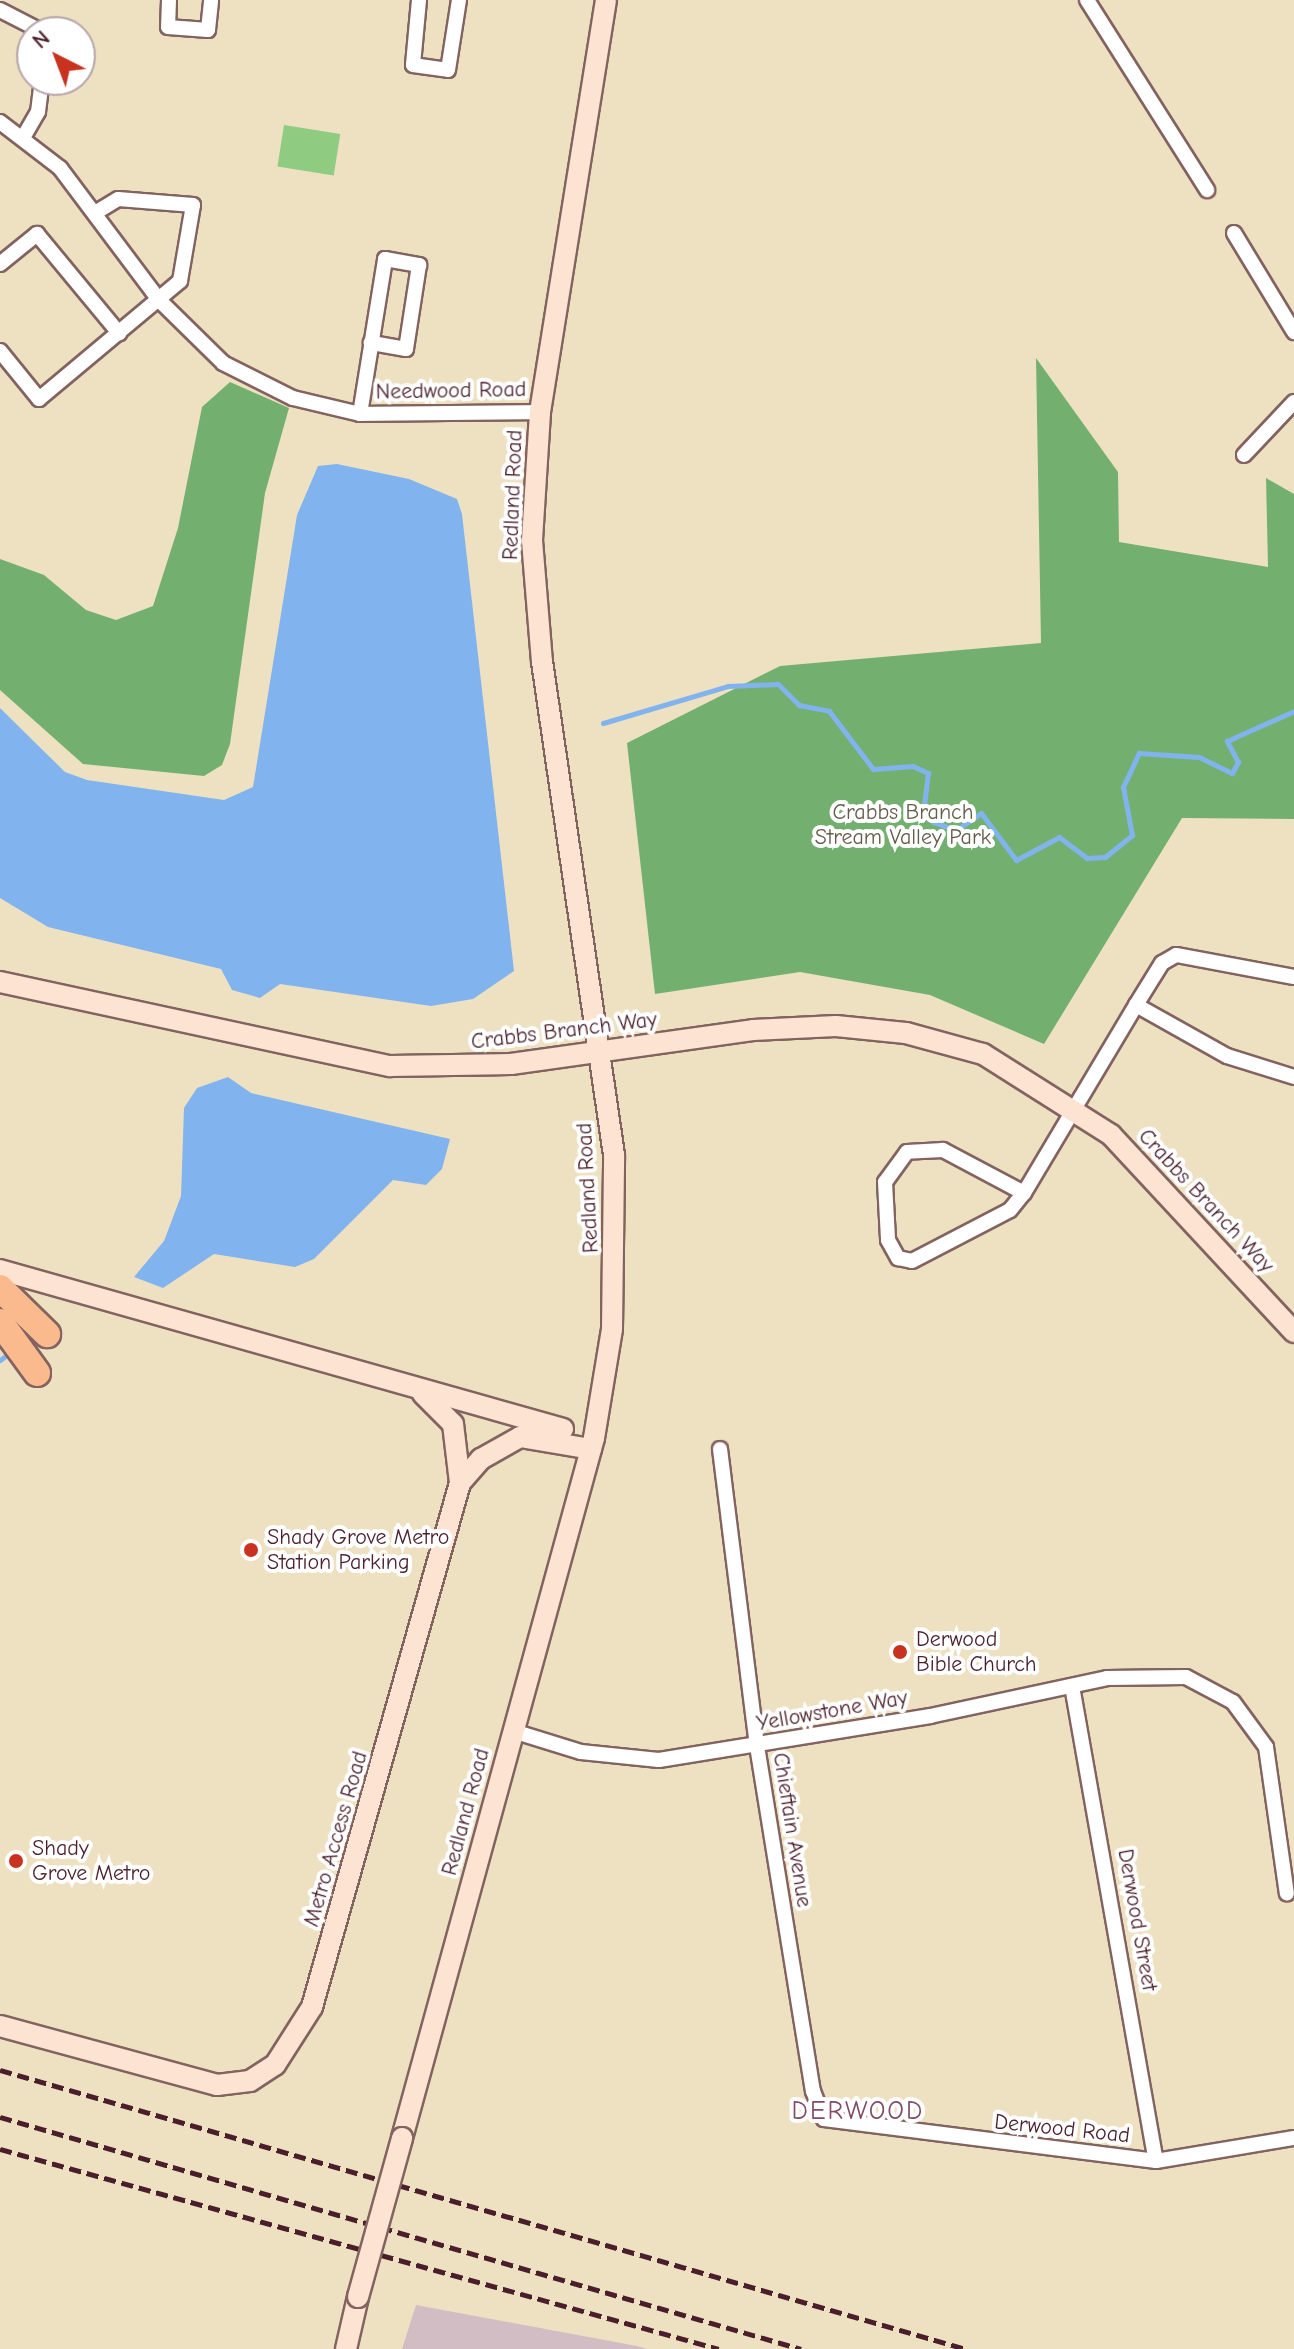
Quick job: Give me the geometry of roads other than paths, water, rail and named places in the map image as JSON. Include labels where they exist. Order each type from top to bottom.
[{"type":"highway","points":[[0,1288],[47,1334]]},
{"type":"highway","points":[[0,1322],[37,1373]]},
{"type":"main road","name":"Redland Road","points":[[346,2349],[592,1443],[612,1329],[617,1237],[598,1050],[542,662],[532,540],[540,412],[606,0]]},
{"type":"main road","name":"Crabbs Branch Way","points":[[0,982],[390,1066],[498,1065],[767,1030],[906,1033],[983,1054],[1076,1109],[1142,1164],[1292,1327]]},
{"type":"main road","points":[[0,1270],[592,1443]]},
{"type":"main road","points":[[412,1388],[453,1424],[460,1483]]},
{"type":"main road","name":"Metro Access Road","points":[[0,2026],[217,2085],[250,2081],[297,2039],[460,1483],[481,1459],[520,1437],[592,1443]]},
{"type":"street","points":[[169,0],[168,27],[208,30],[211,0]]},
{"type":"street","points":[[419,0],[413,65],[448,70],[459,0]]},
{"type":"street","points":[[1087,0],[1207,190]]},
{"type":"street","points":[[24,136],[38,112],[40,96]]},
{"type":"street","name":"Needwood Road","points":[[0,122],[24,136],[96,212],[159,300],[223,363],[293,398],[360,414],[540,412]]},
{"type":"street","points":[[0,351],[39,399],[159,300],[185,274],[193,205],[118,199],[96,212]]},
{"type":"street","points":[[1234,233],[1294,332]]},
{"type":"street","points":[[0,264],[37,234],[119,333]]},
{"type":"street","points":[[360,414],[371,343],[385,259],[419,265],[406,349],[371,343]]},
{"type":"street","points":[[1244,455],[1294,402]]},
{"type":"street","points":[[1024,1193],[943,1150],[907,1152],[885,1182],[888,1240],[898,1258],[912,1261],[1010,1210],[1024,1193],[1076,1109],[1162,963],[1176,955],[1294,977]]},
{"type":"street","points":[[1136,1005],[1227,1056],[1294,1077]]},
{"type":"street","name":"Chieftain Avenue","points":[[720,1449],[757,1746],[810,2077],[824,2119]]},
{"type":"street","name":"Yellowstone Way","points":[[513,1731],[637,1760],[757,1746],[1153,1673],[1186,1677],[1220,1691],[1248,1717],[1266,1747],[1287,1894]]},
{"type":"street","name":"Derwood Street","points":[[1072,1686],[1156,2161]]},
{"type":"street","name":"Derwood Road","points":[[824,2119],[1156,2161],[1294,2138]]},
{"type":"water","points":[[337,464],[409,479],[457,499],[462,514],[514,971],[473,999],[431,1006],[280,984],[260,998],[232,990],[221,969],[48,927],[0,898],[0,708],[65,772],[87,780],[224,800],[253,787],[297,515],[318,466]]},
{"type":"water","points":[[228,1077],[251,1093],[450,1139],[442,1169],[426,1185],[393,1180],[314,1259],[295,1267],[214,1254],[163,1288],[134,1277],[164,1241],[181,1196],[184,1108],[197,1088]]},
{"type":"waterway","points":[[603,723],[728,686],[778,684],[799,705],[829,711],[873,769],[913,766],[928,773],[923,813],[933,822],[956,830],[981,813],[1016,860],[1059,837],[1087,858],[1105,857],[1132,835],[1123,787],[1139,753],[1199,757],[1232,773],[1238,762],[1227,741],[1294,711]]},
{"type":"waterway","points":[[0,1360],[4,1357]]},
{"type":"railway","points":[[0,2070],[966,2349]]},
{"type":"railway","points":[[0,2117],[801,2349]]},
{"type":"railway","points":[[0,2149],[719,2349]]},
{"type":"place","name":"Shady Grove Metro Station Parking","points":[[251,1550]]},
{"type":"place","name":"Derwood Bible Church","points":[[900,1652]]},
{"type":"place","name":"Shady Grove Metro","points":[[16,1861]]},
{"type":"district","name":"DERWOOD","points":[[858,2112]]},
{"type":"park label","name":"Crabbs Branch Stream Valley Park","points":[[903,824]]}]
